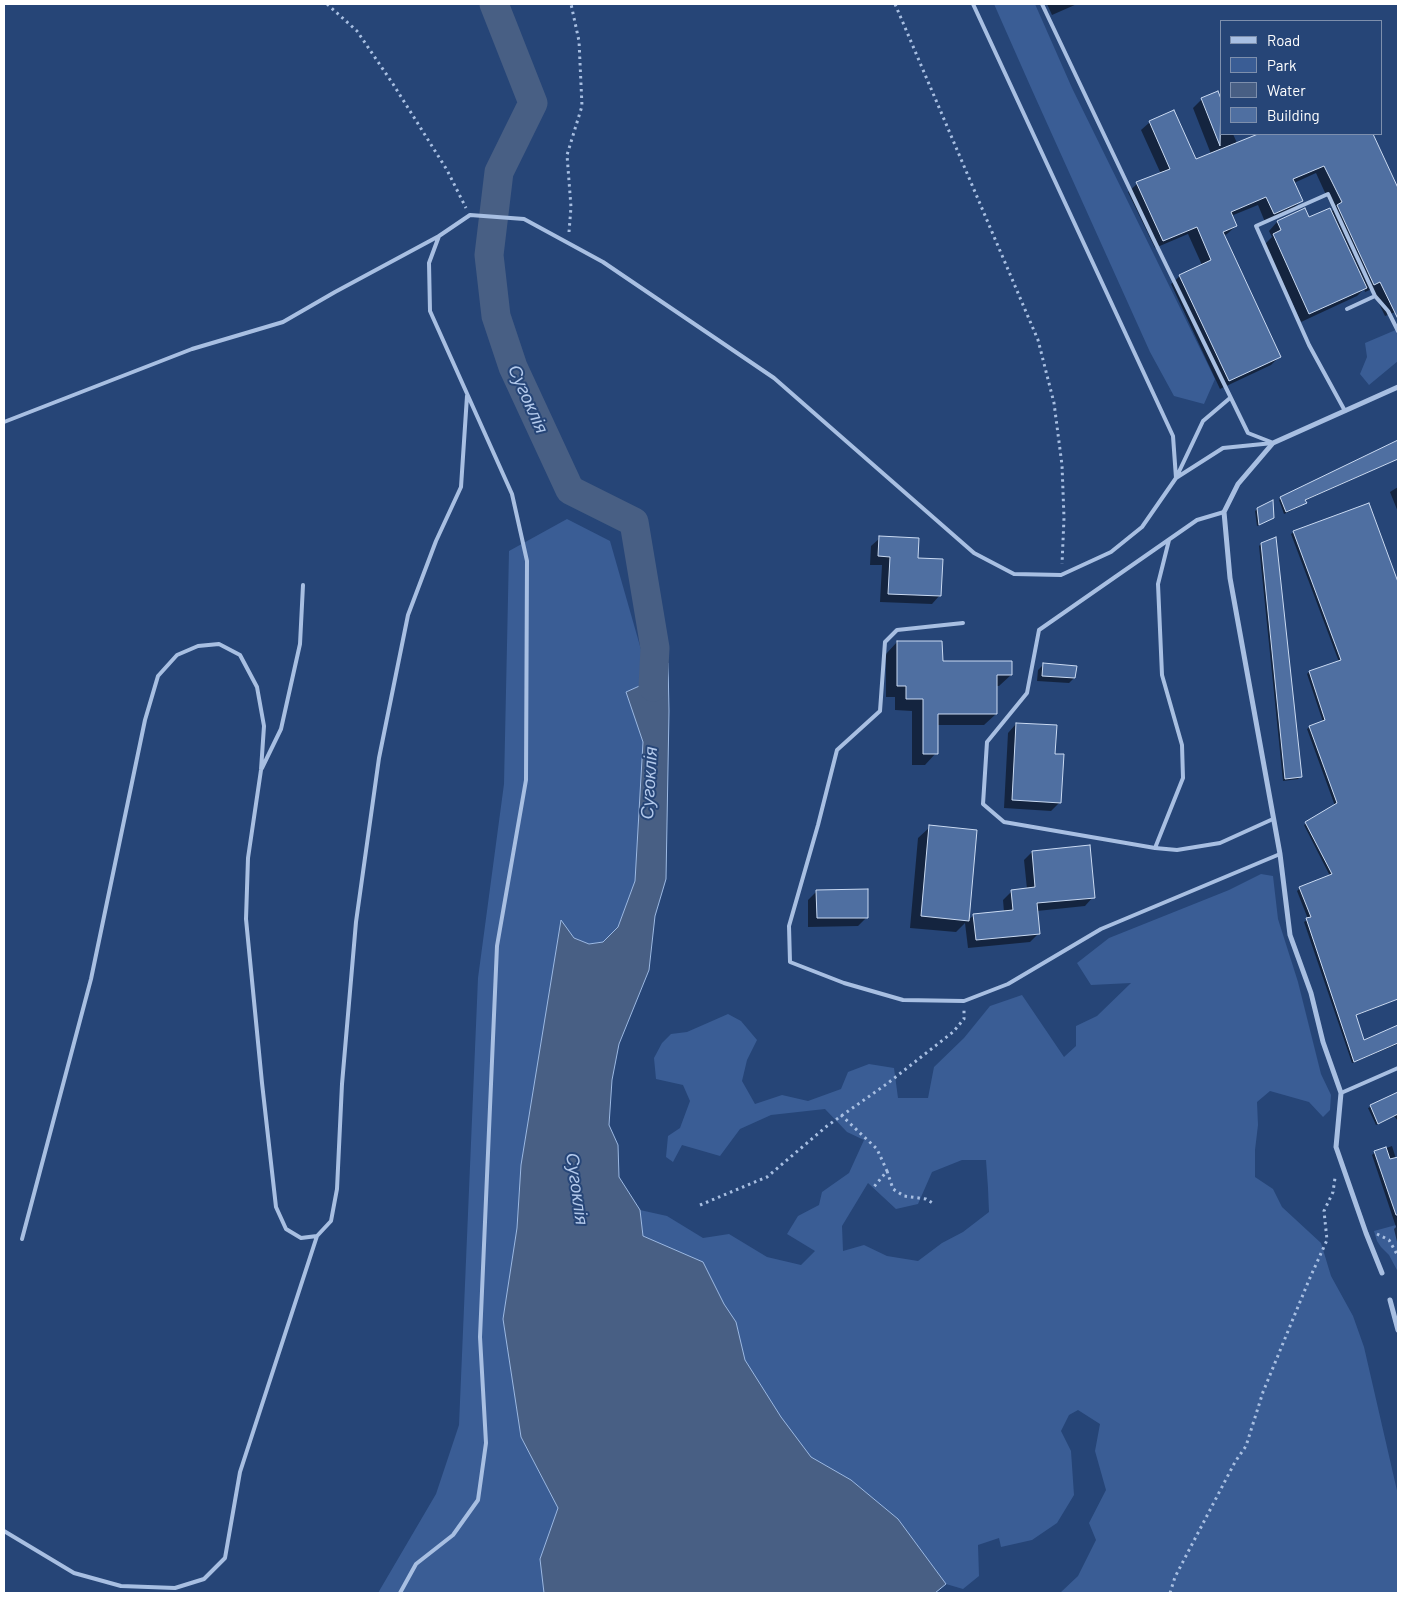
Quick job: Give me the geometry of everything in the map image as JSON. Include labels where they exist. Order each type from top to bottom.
[{"type":"street","points":[[1382,1273],[1336,1147],[1342,1093],[1323,1042],[1311,994],[1290,935],[1274,818],[1230,578],[1224,512],[1238,484],[1273,443],[1398,387]]},
{"type":"street","points":[[1390,1300],[1398,1330]]},
{"type":"lane","points":[[973,4],[1173,436],[1176,478]]},
{"type":"lane","points":[[1042,4],[1248,433],[1273,443]]},
{"type":"lane","points":[[1345,411],[1309,345],[1256,226],[1328,194],[1375,296],[1388,311],[1398,331]]},
{"type":"lane","points":[[4,422],[192,349],[283,322],[334,292],[439,236],[470,215],[524,219],[603,262],[774,378],[974,553],[1014,574],[1061,575],[1111,552],[1142,528],[1176,478],[1203,421],[1230,398]]},
{"type":"lane","points":[[400,1593],[416,1564],[453,1535],[478,1500],[486,1443],[480,1337],[497,946],[526,780],[527,562],[512,494],[430,312],[429,263],[439,236]]},
{"type":"lane","points":[[1346,309],[1375,296]]},
{"type":"lane","points":[[4,1531],[74,1573],[121,1586],[175,1588],[204,1579],[225,1558],[240,1472],[317,1236],[331,1221],[338,1189],[342,1084],[356,922],[379,758],[408,616],[436,540],[461,487],[467,394]]},
{"type":"lane","points":[[1176,478],[1223,448],[1273,443]]},
{"type":"lane","points":[[1224,512],[1197,520],[1039,630],[1028,693],[987,742],[983,804],[1004,822],[1155,848],[1177,850],[1220,844],[1274,818]]},
{"type":"lane","points":[[1155,848],[1183,778],[1182,745],[1162,675],[1158,584],[1169,540]]},
{"type":"lane","points":[[261,770],[281,729],[300,644],[303,585]]},
{"type":"lane","points":[[963,623],[897,630],[885,642],[880,711],[837,750],[789,926],[790,962],[844,983],[903,1000],[964,1001],[1008,984],[1101,929],[1280,854]]},
{"type":"lane","points":[[22,1239],[90,979],[145,720],[158,676],[176,655],[198,646],[220,644],[240,655],[257,687],[264,726],[261,770],[248,858],[246,919],[276,1207],[286,1229],[301,1238],[317,1236]]},
{"type":"lane","points":[[1342,1093],[1398,1068]]},
{"type":"path","points":[[328,4],[357,31],[388,76],[447,170],[470,215]]},
{"type":"path","points":[[568,243],[571,207],[567,155],[582,106],[579,41],[571,4]]},
{"type":"path","points":[[895,4],[1038,340],[1054,403],[1062,465],[1064,518],[1061,575]]},
{"type":"path","points":[[700,1205],[767,1177],[827,1126],[888,1084],[953,1032],[964,1019],[964,1001]]},
{"type":"path","points":[[842,1116],[876,1150],[887,1171],[893,1189],[904,1196],[926,1199],[934,1204]]},
{"type":"path","points":[[873,1188],[887,1171]]},
{"type":"path","points":[[1170,1593],[1175,1577],[1235,1462],[1246,1446],[1263,1392],[1327,1240],[1324,1211],[1333,1192],[1336,1173]]},
{"type":"path","points":[[1366,1232],[1377,1234],[1389,1240],[1398,1256]]},
{"type":"green space","points":[[994,4],[1035,4],[1072,88],[1215,379],[1204,404],[1174,396],[1150,352]]},
{"type":"green space","points":[[1398,329],[1398,361],[1369,385],[1360,374],[1367,357],[1365,343]]},
{"type":"green space","points":[[567,519],[610,541],[642,653],[646,683],[626,692],[643,742],[635,881],[618,927],[603,942],[589,944],[574,938],[561,921],[521,1165],[517,1228],[503,1319],[521,1437],[558,1508],[540,1559],[544,1593],[378,1593],[436,1494],[459,1425],[478,978],[504,784],[509,551]]},
{"type":"green space","points":[[1261,874],[1273,876],[1278,919],[1298,982],[1321,1074],[1331,1095],[1330,1110],[1323,1117],[1309,1102],[1270,1091],[1257,1102],[1258,1125],[1255,1150],[1255,1177],[1273,1189],[1282,1207],[1321,1243],[1331,1276],[1353,1316],[1364,1347],[1398,1495],[1398,1593],[1060,1593],[1078,1576],[1096,1540],[1089,1523],[1106,1490],[1095,1451],[1100,1424],[1078,1410],[1069,1415],[1061,1431],[1071,1451],[1074,1495],[1057,1523],[1032,1540],[1001,1547],[999,1538],[978,1545],[979,1576],[963,1589],[946,1584],[898,1519],[851,1480],[811,1457],[781,1417],[745,1360],[736,1322],[724,1304],[703,1263],[643,1236],[640,1210],[667,1216],[703,1238],[729,1234],[767,1257],[801,1265],[815,1251],[787,1234],[798,1216],[819,1205],[822,1192],[849,1173],[864,1140],[847,1132],[825,1109],[771,1115],[740,1129],[720,1156],[682,1145],[673,1162],[666,1157],[668,1136],[680,1128],[690,1101],[683,1085],[656,1079],[654,1058],[662,1043],[671,1034],[687,1032],[728,1014],[741,1021],[757,1040],[747,1060],[742,1081],[755,1104],[782,1095],[808,1101],[841,1089],[848,1072],[869,1064],[894,1068],[898,1098],[928,1098],[934,1067],[964,1038],[990,1006],[1022,995],[1064,1057],[1076,1046],[1076,1026],[1097,1016],[1131,983],[1091,985],[1077,963],[1109,938],[1229,890]],"holes":[[[962,1160],[986,1160],[989,1212],[963,1232],[942,1243],[918,1261],[887,1256],[864,1245],[843,1251],[842,1226],[868,1183],[896,1209],[918,1204],[932,1172]]]},
{"type":"green space","points":[[1396,1225],[1398,1234],[1398,1272],[1389,1255],[1377,1241],[1374,1231]]},
{"type":"water","points":[[655,648],[668,663],[666,879],[655,916],[649,970],[619,1044],[612,1080],[609,1125],[618,1145],[619,1177],[640,1210],[643,1236],[703,1262],[724,1304],[736,1322],[745,1360],[781,1417],[811,1457],[851,1480],[898,1519],[946,1584],[935,1593],[544,1593],[540,1559],[558,1508],[521,1437],[503,1319],[517,1228],[521,1165],[561,920],[574,938],[589,944],[603,942],[618,927],[635,881],[643,742],[626,692],[646,683],[642,653]]},
{"type":"building","points":[[1218,91],[1220,96],[1220,146],[1201,98]]},
{"type":"building","points":[[1174,110],[1196,159],[1256,135],[1373,135],[1398,188],[1398,319],[1380,282],[1374,285],[1337,205],[1342,202],[1324,166],[1293,179],[1303,201],[1274,214],[1266,197],[1231,212],[1237,226],[1223,232],[1281,357],[1229,381],[1179,275],[1211,260],[1197,227],[1163,241],[1136,182],[1170,169],[1149,121]]},
{"type":"building","points":[[1305,208],[1309,217],[1330,208],[1367,288],[1309,314],[1273,234],[1281,230],[1277,221]]},
{"type":"building","points":[[1398,440],[1398,459],[1305,500],[1307,503],[1286,512],[1280,497]]},
{"type":"building","points":[[1273,500],[1274,518],[1259,525],[1257,508]]},
{"type":"building","points":[[1369,503],[1398,582],[1398,999],[1356,1015],[1364,1040],[1398,1025],[1398,1043],[1354,1062],[1306,918],[1311,917],[1299,887],[1332,874],[1305,822],[1337,803],[1309,726],[1325,720],[1309,671],[1341,660],[1293,531]]},
{"type":"building","points":[[879,536],[919,538],[918,558],[943,559],[941,596],[888,594],[890,557],[878,556]]},
{"type":"building","points":[[1276,537],[1302,777],[1285,779],[1261,543]]},
{"type":"building","points":[[897,641],[942,641],[943,661],[1012,661],[1012,675],[997,675],[997,714],[938,714],[938,754],[923,754],[923,699],[906,699],[906,686],[897,686]]},
{"type":"building","points":[[1043,663],[1077,666],[1075,678],[1042,676]]},
{"type":"building","points":[[1016,723],[1057,725],[1055,754],[1064,754],[1061,803],[1012,800]]},
{"type":"building","points":[[929,825],[977,830],[969,921],[921,916]]},
{"type":"building","points":[[1090,845],[1095,898],[1037,903],[1040,934],[976,940],[973,914],[1013,910],[1011,890],[1035,887],[1032,851]]},
{"type":"building","points":[[868,889],[868,918],[817,918],[816,890]]},
{"type":"building","points":[[1398,1092],[1398,1114],[1378,1124],[1370,1105]]},
{"type":"building","points":[[1386,1147],[1390,1159],[1398,1157],[1398,1215],[1396,1215],[1374,1151]]},
{"type":"waterway","name":"Сугоклія","points":[[494,4],[533,103],[499,172],[489,255],[496,316],[513,367],[570,490],[634,522],[655,648],[653,687]]}]
